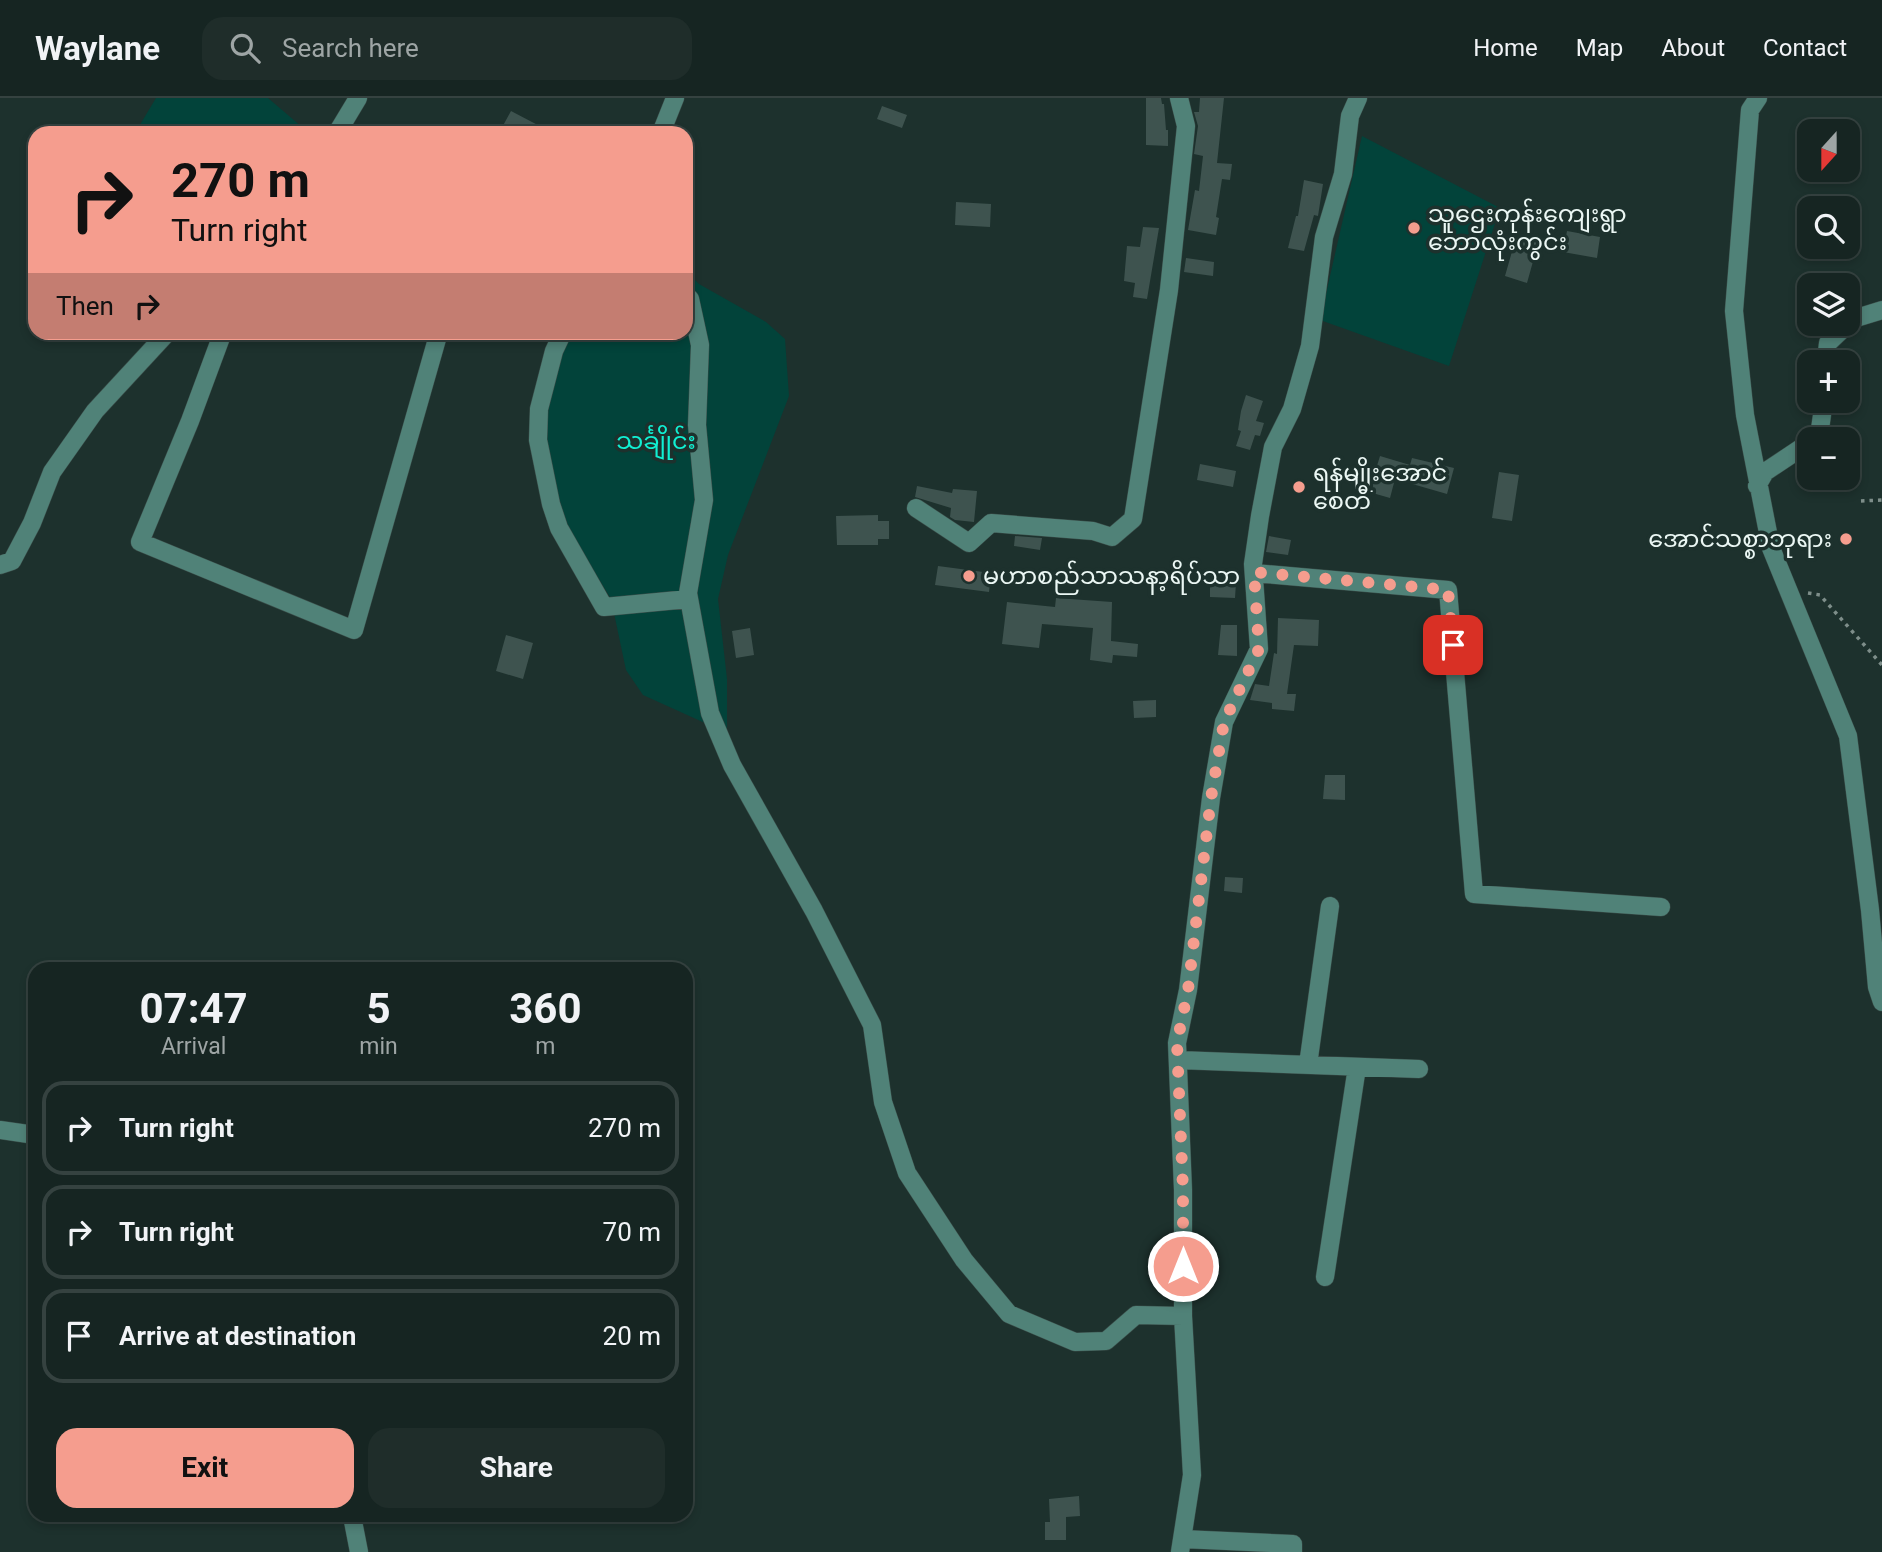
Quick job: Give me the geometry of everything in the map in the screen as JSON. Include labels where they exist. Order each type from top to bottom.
[{"type":"street","points":[[341,126],[358,98]]},
{"type":"street","points":[[664,126],[674,98]]},
{"type":"street","points":[[916,508],[969,543],[991,523],[1093,531],[1112,537],[1133,519],[1169,290],[1186,126],[1179,98]]},
{"type":"street","points":[[1293,1552],[1293,1544],[1181,1545],[1192,1475],[1183,1317],[1183,1190],[1177,1043],[1188,990],[1211,798],[1224,722],[1259,649],[1253,564],[1273,447],[1292,409],[1310,346],[1324,237],[1343,174],[1350,116],[1358,98]]},
{"type":"street","points":[[1758,98],[1750,110],[1734,312],[1745,415],[1771,548],[1848,736],[1877,987],[1882,1002]]},
{"type":"street","points":[[1860,316],[1882,310]]},
{"type":"street","points":[[693,314],[699,345],[696,425],[704,500],[688,593],[710,713],[732,765],[814,911],[872,1025],[883,1102],[907,1173],[964,1260],[1009,1314],[1075,1342],[1106,1342],[1136,1315],[1183,1317]]},
{"type":"street","points":[[0,576],[32,523],[52,472],[95,411],[161,340]]},
{"type":"street","points":[[220,340],[191,421],[141,542],[354,630],[437,340]]},
{"type":"street","points":[[559,340],[539,409],[538,440],[559,528],[604,607],[690,599]]},
{"type":"street","points":[[1757,486],[1765,472],[1797,451]]},
{"type":"street","points":[[1254,572],[1448,590],[1474,894],[1661,907]]},
{"type":"street","points":[[1307,1065],[1330,906]]},
{"type":"street","points":[[1178,1060],[1419,1069]]},
{"type":"street","points":[[1325,1277],[1357,1067]]},
{"type":"street","points":[[0,1130],[28,1134]]},
{"type":"street","points":[[353,1522],[359,1552]]},
{"type":"path","points":[[1861,501],[1882,500]]},
{"type":"path","points":[[1788,590],[1821,595],[1882,665]]},
{"type":"green space","points":[[156,98],[268,98],[301,126],[139,126]]},
{"type":"green space","points":[[1362,136],[1500,208],[1449,366],[1320,320]]},
{"type":"green space","name":"သင်္ချိုင်း","points":[[693,278],[766,322],[785,339],[789,396],[728,555],[718,599],[727,679],[727,733],[643,695],[626,670],[611,599],[564,523],[552,480],[544,416],[566,340],[693,340]]},
{"type":"building","points":[[1146,98],[1161,98],[1164,104],[1168,146],[1146,145]]},
{"type":"building","points":[[1200,98],[1224,98],[1217,163],[1232,164],[1230,180],[1222,179],[1216,235],[1188,230],[1195,190],[1199,191],[1203,156],[1194,154],[1198,126],[1194,112],[1199,112]]},
{"type":"building","points":[[882,106],[907,115],[902,128],[877,119]]},
{"type":"building","points":[[511,111],[540,126],[503,126]]},
{"type":"building","points":[[1304,180],[1323,184],[1318,216],[1314,215],[1304,251],[1288,248],[1298,216]]},
{"type":"building","points":[[956,202],[991,204],[990,227],[955,225]]},
{"type":"building","points":[[1143,227],[1159,228],[1147,299],[1133,297],[1135,283],[1124,281],[1127,246],[1140,247]]},
{"type":"building","points":[[1567,231],[1600,237],[1597,258],[1563,252]]},
{"type":"building","points":[[1517,234],[1539,240],[1527,283],[1505,276]]},
{"type":"building","points":[[1186,258],[1214,262],[1213,276],[1184,272]]},
{"type":"building","points":[[1246,395],[1263,401],[1256,421],[1264,423],[1260,436],[1255,435],[1250,450],[1236,446]]},
{"type":"building","points":[[1380,456],[1410,465],[1412,458],[1454,468],[1447,494],[1395,479],[1390,498],[1369,492]]},
{"type":"building","points":[[1200,464],[1236,471],[1233,487],[1197,480]]},
{"type":"building","points":[[1499,472],[1519,475],[1512,521],[1492,518]]},
{"type":"building","points":[[917,486],[952,493],[953,489],[977,491],[974,522],[955,520],[950,517],[951,508],[915,497]]},
{"type":"building","points":[[878,515],[878,521],[889,521],[889,539],[878,539],[878,545],[837,545],[836,516]]},
{"type":"building","points":[[1015,536],[1042,538],[1040,550],[1014,546]]},
{"type":"building","points":[[1269,536],[1291,540],[1288,555],[1266,552]]},
{"type":"building","points":[[938,566],[991,573],[989,592],[935,585]]},
{"type":"building","points":[[1210,583],[1236,583],[1235,598],[1210,597]]},
{"type":"building","points":[[1056,598],[1112,602],[1111,641],[1138,644],[1137,657],[1113,655],[1112,663],[1090,660],[1093,628],[1042,624],[1039,648],[1002,644],[1007,602],[1055,607]]},
{"type":"building","points":[[1278,618],[1319,620],[1318,646],[1294,645],[1287,694],[1296,694],[1294,711],[1272,709],[1272,703],[1250,700],[1255,684],[1269,686],[1274,653],[1277,654]]},
{"type":"building","points":[[1221,625],[1237,625],[1237,656],[1218,655]]},
{"type":"building","points":[[750,628],[754,655],[736,658],[732,631]]},
{"type":"building","points":[[506,635],[533,643],[523,679],[496,671]]},
{"type":"building","points":[[1156,700],[1156,717],[1134,718],[1133,701]]},
{"type":"building","points":[[1325,775],[1345,775],[1345,800],[1323,799]]},
{"type":"building","points":[[1225,877],[1243,878],[1242,893],[1224,891]]},
{"type":"building","points":[[1079,1496],[1080,1516],[1066,1517],[1066,1540],[1045,1540],[1045,1522],[1050,1522],[1049,1499]]},
{"type":"place","name":"သူဌေးကုန်းကျေးရွာ ဘောလုံးကွင်း","points":[[1414,228]]},
{"type":"place","name":"ရန်မျိုးအောင် စေတီ","points":[[1299,487]]},
{"type":"place","name":"အောင်သစ္စာဘုရား","points":[[1846,539]]},
{"type":"place","name":"မဟာစည်သာသနာ့ရိပ်သာ","points":[[969,576]]},
{"type":"route","points":[[1183,1266],[1177,1043],[1188,990],[1211,798],[1224,722],[1259,649],[1254,572],[1448,590],[1453,645]]}]
